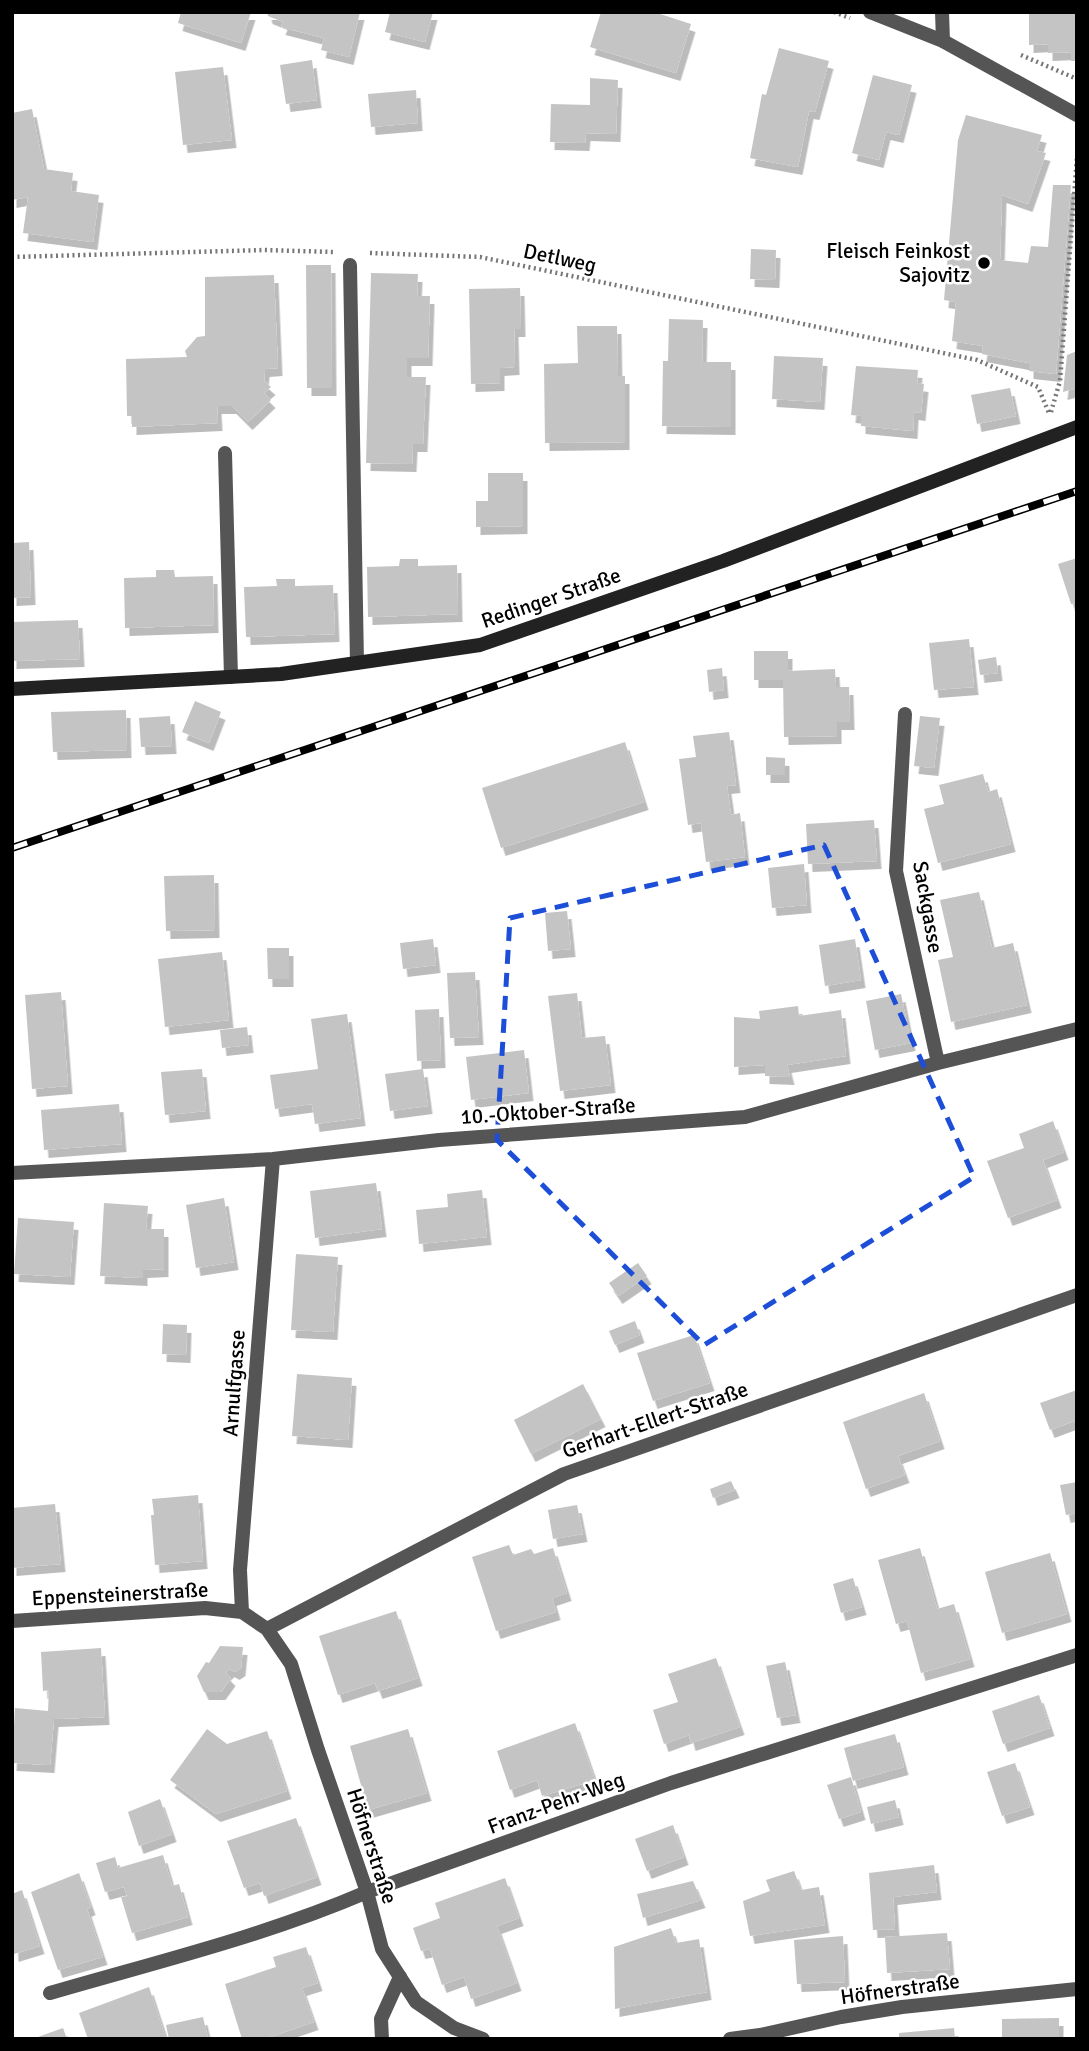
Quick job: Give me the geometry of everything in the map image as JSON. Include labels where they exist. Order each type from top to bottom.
[{"type":"main road","name":"Redinger Straße","points":[[12,689],[281,674],[480,645],[723,561],[1077,427]]},
{"type":"street","points":[[870,12],[943,41],[1077,115]]},
{"type":"street","points":[[942,12],[943,41]]},
{"type":"street","points":[[350,265],[357,663]]},
{"type":"street","points":[[225,453],[231,677]]},
{"type":"street","name":"Sackgasse","points":[[905,714],[896,871],[939,1063]]},
{"type":"street","name":"10.-Oktober-Straße","points":[[12,1173],[272,1159],[439,1140],[745,1117],[939,1063],[1077,1029]]},
{"type":"street","name":"Arnulfgasse","points":[[242,1612],[240,1570],[272,1159]]},
{"type":"street","name":"Gerhart-Ellert-Straße","points":[[267,1629],[564,1474],[1077,1295]]},
{"type":"street","name":"Eppensteinerstraße","points":[[12,1621],[205,1608],[242,1612],[267,1629]]},
{"type":"street","name":"Höfnerstraße","points":[[267,1629],[291,1664],[367,1892],[382,1949],[416,2003],[454,2028],[483,2039]]},
{"type":"street","name":"Franz-Pehr-Weg","points":[[50,1993],[328,1909],[367,1892],[671,1783],[1077,1655]]},
{"type":"street","points":[[382,2039],[381,2019],[400,1977]]},
{"type":"street","name":"Höfnerstraße","points":[[730,2039],[902,2007],[1077,1989]]},
{"type":"path","points":[[1050,416],[1060,381],[1077,157]]},
{"type":"path","points":[[12,257],[264,250],[338,252]]},
{"type":"path","name":"Detlweg","points":[[363,253],[480,257],[977,360],[1038,387],[1050,416]]},
{"type":"path","points":[[1050,416],[1059,413]]},
{"type":"highlighted area","points":[[824,845],[974,1177],[704,1345],[497,1140],[510,918]]},
{"type":"building","points":[[181,12],[251,12],[241,43],[178,23]]},
{"type":"building","points":[[267,12],[360,12],[349,57],[321,50],[324,38],[281,27],[283,22],[268,16]]},
{"type":"building","points":[[390,12],[433,12],[425,42],[385,32]]},
{"type":"building","points":[[601,12],[654,12],[691,24],[676,73],[590,47]]},
{"type":"building","points":[[1029,12],[1077,12],[1077,61],[1071,61],[1071,52],[1048,53],[1048,44],[1029,45]]},
{"type":"building","points":[[779,48],[829,61],[815,112],[809,111],[798,167],[750,158],[762,94],[766,95]]},
{"type":"building","points":[[312,60],[317,100],[286,104],[280,65]]},
{"type":"building","points":[[223,67],[232,140],[183,145],[175,72]]},
{"type":"building","points":[[873,75],[912,85],[899,135],[886,132],[879,160],[852,153]]},
{"type":"building","points":[[590,78],[618,80],[616,134],[586,133],[585,143],[550,142],[551,104],[590,105]]},
{"type":"building","points":[[416,90],[418,123],[371,127],[368,94]]},
{"type":"building","points":[[32,109],[44,169],[73,173],[71,191],[99,195],[93,242],[23,233],[28,197],[12,200],[12,113]]},
{"type":"building","points":[[966,115],[1042,135],[1037,151],[1046,153],[1028,204],[1002,195],[1000,260],[1028,263],[1031,246],[1048,247],[1053,185],[1071,185],[1056,374],[1029,371],[1029,363],[982,354],[983,346],[952,341],[956,302],[944,300],[958,140]]},
{"type":"building","points":[[751,249],[776,250],[775,280],[750,279]]},
{"type":"building","points":[[306,265],[331,265],[332,388],[307,388]]},
{"type":"building","points":[[371,273],[418,274],[417,296],[430,296],[428,358],[407,358],[407,377],[426,377],[423,444],[413,444],[412,464],[366,463]]},
{"type":"building","points":[[274,275],[278,368],[265,369],[264,381],[271,387],[264,393],[271,400],[248,422],[232,406],[217,406],[218,423],[132,427],[132,416],[127,416],[126,359],[187,357],[185,351],[197,337],[205,336],[205,277]]},
{"type":"building","points":[[520,288],[521,329],[514,329],[515,367],[500,368],[500,383],[471,384],[469,289]]},
{"type":"building","points":[[669,319],[703,320],[702,362],[731,362],[731,427],[662,426],[663,361],[668,361]]},
{"type":"building","points":[[577,326],[617,326],[618,376],[625,376],[625,442],[545,443],[544,364],[578,363]]},
{"type":"building","points":[[1077,351],[1077,388],[1063,392],[1067,355]]},
{"type":"building","points":[[774,356],[823,358],[820,402],[772,399]]},
{"type":"building","points":[[856,366],[918,370],[917,383],[924,384],[921,413],[914,412],[913,431],[861,426],[861,416],[851,415]]},
{"type":"building","points":[[1010,388],[1016,416],[977,424],[971,395]]},
{"type":"building","points":[[488,473],[523,473],[523,526],[476,527],[476,501],[488,501]]},
{"type":"building","points":[[29,542],[31,597],[12,598],[12,543]]},
{"type":"building","points":[[1077,558],[1077,603],[1071,604],[1058,564]]},
{"type":"building","points":[[400,559],[418,559],[418,566],[457,565],[458,614],[368,617],[367,567],[399,566]]},
{"type":"building","points":[[156,570],[174,570],[175,577],[213,576],[214,625],[125,628],[124,578],[156,577]]},
{"type":"building","points":[[276,579],[295,579],[295,586],[333,585],[335,634],[246,637],[244,587],[277,586]]},
{"type":"building","points":[[78,620],[80,659],[12,661],[12,622]]},
{"type":"building","points":[[969,639],[974,687],[934,690],[929,643]]},
{"type":"building","points":[[754,651],[788,651],[788,671],[835,669],[836,687],[849,687],[850,722],[837,722],[837,736],[784,737],[783,680],[754,680]]},
{"type":"building","points":[[996,657],[998,673],[980,675],[978,660]]},
{"type":"building","points":[[722,668],[724,690],[709,692],[707,670]]},
{"type":"building","points":[[195,701],[221,712],[209,743],[182,732]]},
{"type":"building","points":[[126,710],[127,750],[53,752],[51,712]]},
{"type":"building","points":[[170,716],[172,746],[141,747],[139,718]]},
{"type":"building","points":[[920,716],[940,718],[934,768],[914,766]]},
{"type":"building","points":[[729,732],[736,785],[727,786],[731,815],[740,813],[745,857],[706,862],[701,823],[688,825],[679,759],[696,757],[693,736]]},
{"type":"building","points":[[625,742],[644,802],[501,848],[482,788]]},
{"type":"building","points":[[766,757],[785,758],[785,775],[766,775]]},
{"type":"building","points":[[983,774],[988,792],[997,789],[1011,844],[938,863],[924,809],[944,804],[939,785]]},
{"type":"building","points":[[874,820],[877,861],[808,864],[806,824]]},
{"type":"building","points":[[804,864],[807,905],[772,908],[768,868]]},
{"type":"building","points":[[214,875],[215,930],[166,931],[164,876]]},
{"type":"building","points":[[979,892],[992,948],[1013,943],[1027,1005],[951,1022],[938,960],[953,957],[940,900]]},
{"type":"building","points":[[567,911],[571,949],[548,951],[545,913]]},
{"type":"building","points":[[433,939],[436,965],[403,969],[400,943]]},
{"type":"building","points":[[855,939],[861,980],[825,986],[819,945]]},
{"type":"building","points":[[267,948],[289,948],[289,979],[268,979]]},
{"type":"building","points":[[222,952],[229,1020],[165,1027],[158,959]]},
{"type":"building","points":[[475,972],[479,1037],[450,1038],[447,973]]},
{"type":"building","points":[[61,992],[68,1086],[32,1089],[25,995]]},
{"type":"building","points":[[577,993],[582,1038],[605,1036],[611,1085],[560,1091],[548,996]]},
{"type":"building","points":[[901,994],[911,1043],[875,1050],[866,1001]]},
{"type":"building","points":[[798,1006],[799,1016],[841,1010],[846,1056],[787,1065],[790,1077],[765,1076],[765,1065],[734,1067],[734,1017],[760,1019],[759,1011]]},
{"type":"building","points":[[439,1009],[441,1060],[417,1061],[415,1010]]},
{"type":"building","points":[[347,1014],[361,1118],[315,1124],[312,1104],[275,1109],[270,1075],[318,1069],[311,1019]]},
{"type":"building","points":[[247,1027],[249,1045],[222,1048],[220,1030]]},
{"type":"building","points":[[524,1050],[529,1093],[471,1100],[466,1057]]},
{"type":"building","points":[[202,1069],[206,1111],[165,1115],[161,1072]]},
{"type":"building","points":[[423,1069],[428,1106],[390,1111],[385,1074]]},
{"type":"building","points":[[119,1104],[122,1144],[44,1150],[41,1110]]},
{"type":"building","points":[[1053,1121],[1064,1152],[1043,1160],[1057,1200],[1008,1218],[987,1161],[1024,1148],[1019,1134]]},
{"type":"building","points":[[376,1183],[382,1229],[315,1238],[310,1191]]},
{"type":"building","points":[[482,1190],[487,1237],[419,1244],[416,1210],[448,1207],[447,1194]]},
{"type":"building","points":[[224,1198],[234,1262],[196,1268],[186,1205]]},
{"type":"building","points":[[104,1203],[148,1206],[146,1229],[164,1229],[164,1269],[143,1270],[143,1278],[100,1276]]},
{"type":"building","points":[[18,1218],[74,1222],[70,1277],[14,1274]]},
{"type":"building","points":[[296,1254],[338,1257],[333,1332],[291,1330]]},
{"type":"building","points":[[638,1263],[647,1276],[618,1296],[609,1283]]},
{"type":"building","points":[[635,1321],[640,1335],[615,1345],[609,1331]]},
{"type":"building","points":[[163,1324],[187,1325],[186,1355],[162,1354]]},
{"type":"building","points":[[694,1335],[710,1383],[653,1401],[637,1353]]},
{"type":"building","points":[[297,1374],[352,1378],[348,1440],[292,1436]]},
{"type":"building","points":[[583,1384],[601,1419],[531,1454],[514,1420]]},
{"type":"building","points":[[1077,1390],[1077,1420],[1050,1430],[1040,1403]]},
{"type":"building","points":[[924,1393],[940,1441],[898,1456],[905,1475],[866,1489],[843,1422]]},
{"type":"building","points":[[731,1481],[735,1490],[713,1498],[710,1489]]},
{"type":"building","points":[[1077,1482],[1077,1513],[1066,1515],[1060,1485]]},
{"type":"building","points":[[198,1495],[203,1561],[155,1565],[152,1499]]},
{"type":"building","points":[[55,1504],[61,1564],[12,1568],[12,1508]]},
{"type":"building","points":[[577,1505],[583,1534],[553,1539],[548,1510]]},
{"type":"building","points":[[509,1545],[513,1555],[531,1549],[534,1554],[553,1548],[567,1593],[552,1598],[556,1612],[496,1631],[472,1557]]},
{"type":"building","points":[[920,1548],[937,1609],[954,1604],[970,1659],[921,1673],[907,1621],[896,1624],[878,1560]]},
{"type":"building","points":[[1050,1553],[1067,1614],[1002,1633],[985,1572]]},
{"type":"building","points":[[853,1578],[862,1607],[841,1613],[833,1584]]},
{"type":"building","points":[[396,1611],[418,1678],[378,1691],[375,1683],[338,1695],[319,1636]]},
{"type":"building","points":[[220,1646],[243,1647],[241,1668],[235,1672],[230,1669],[226,1673],[231,1678],[221,1692],[204,1692],[197,1676]]},
{"type":"building","points":[[101,1648],[105,1717],[54,1719],[50,1765],[12,1763],[15,1708],[48,1711],[49,1690],[43,1691],[41,1652]]},
{"type":"building","points":[[716,1658],[740,1727],[691,1743],[689,1735],[664,1744],[653,1710],[678,1702],[668,1674]]},
{"type":"building","points":[[785,1662],[796,1715],[777,1718],[766,1666]]},
{"type":"building","points":[[1039,1695],[1050,1728],[1003,1744],[992,1711]]},
{"type":"building","points":[[575,1723],[595,1780],[542,1796],[537,1780],[510,1790],[497,1751]]},
{"type":"building","points":[[207,1729],[227,1744],[267,1731],[287,1791],[216,1814],[170,1780]]},
{"type":"building","points":[[408,1729],[427,1793],[368,1810],[350,1746]]},
{"type":"building","points":[[895,1734],[904,1767],[853,1781],[844,1748]]},
{"type":"building","points":[[1015,1763],[1030,1807],[1002,1816],[987,1772]]},
{"type":"building","points":[[851,1777],[861,1812],[839,1819],[827,1785]]},
{"type":"building","points":[[160,1799],[172,1834],[139,1846],[128,1812]]},
{"type":"building","points":[[895,1800],[899,1817],[871,1824],[867,1807]]},
{"type":"building","points":[[296,1818],[317,1877],[264,1896],[260,1883],[244,1888],[227,1841]]},
{"type":"building","points":[[673,1825],[684,1857],[647,1871],[635,1839]]},
{"type":"building","points":[[163,1855],[172,1886],[179,1884],[188,1917],[132,1933],[121,1897],[127,1896],[124,1887],[105,1892],[96,1863],[115,1857],[118,1868]]},
{"type":"building","points":[[934,1865],[937,1892],[893,1897],[895,1929],[873,1930],[869,1873]]},
{"type":"building","points":[[794,1871],[801,1890],[819,1887],[825,1925],[750,1936],[743,1901],[770,1891],[766,1880]]},
{"type":"building","points":[[79,1873],[91,1907],[87,1909],[103,1957],[58,1970],[31,1892]]},
{"type":"building","points":[[505,1878],[519,1918],[497,1926],[517,1983],[471,1999],[464,1977],[442,1985],[430,1949],[421,1951],[413,1928],[440,1918],[435,1903]]},
{"type":"building","points":[[693,1881],[701,1900],[643,1918],[637,1894]]},
{"type":"building","points":[[22,1890],[40,1946],[14,1954],[12,1894]]},
{"type":"building","points":[[671,1928],[676,1943],[699,1939],[707,1992],[615,2009],[614,1947]]},
{"type":"building","points":[[947,1933],[950,1969],[887,1973],[885,1937]]},
{"type":"building","points":[[843,1936],[845,1982],[797,1984],[794,1940]]},
{"type":"building","points":[[306,1947],[318,1983],[302,1988],[314,2022],[264,2039],[242,2039],[225,1984],[276,1967],[273,1957]]},
{"type":"building","points":[[149,1987],[166,2039],[88,2039],[79,2013]]},
{"type":"building","points":[[203,2017],[208,2039],[169,2039],[166,2025]]},
{"type":"building","points":[[1059,2018],[1059,2039],[1002,2039],[1002,2019]]},
{"type":"building","points":[[63,2028],[67,2039],[35,2039],[35,2038]]},
{"type":"building","points":[[954,2028],[955,2039],[899,2039],[899,2033]]},
{"type":"railway","points":[[12,848],[1077,491]]},
{"type":"place","name":"Fleisch Feinkost Sajovitz","points":[[984,263]]}]
